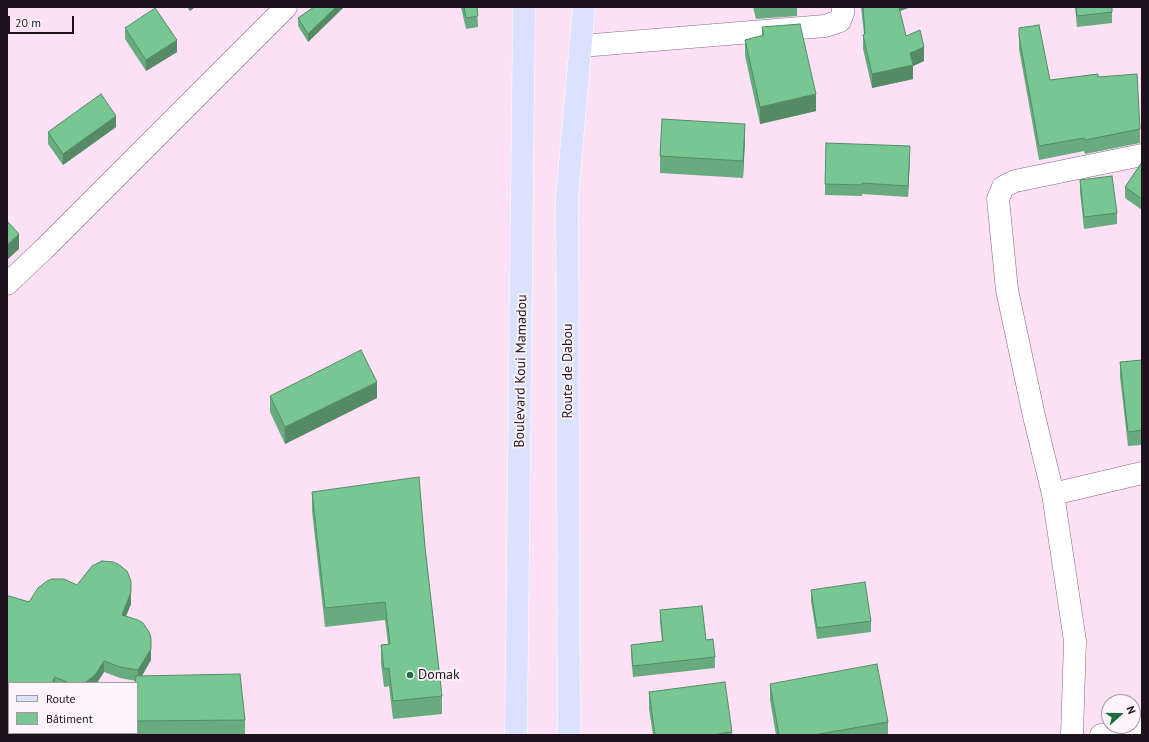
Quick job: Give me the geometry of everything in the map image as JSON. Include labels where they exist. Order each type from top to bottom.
[{"type":"main road","name":"Boulevard Koui Mamadou","points":[[516,735],[524,7]]},
{"type":"main road","name":"Route de Dabou","points":[[569,735],[567,197],[584,7]]},
{"type":"street","points":[[7,284],[286,7]]},
{"type":"street","points":[[580,46],[825,26],[840,22],[843,14],[843,7]]},
{"type":"street","points":[[1072,735],[1075,641],[1053,494],[1034,416],[1007,290],[998,199],[1003,187],[1015,181],[1142,155]]},
{"type":"street","points":[[1053,494],[1142,474]]},
{"type":"street","points":[[1101,735],[1142,728]]},
{"type":"building","points":[[314,7],[336,7],[308,34],[298,18]]},
{"type":"building","points":[[464,7],[477,7],[478,16],[466,18]]},
{"type":"building","points":[[863,7],[899,7],[906,36],[920,30],[924,47],[910,53],[913,65],[872,74],[863,35],[865,34]]},
{"type":"building","points":[[1076,7],[1112,7],[1112,12],[1077,16]]},
{"type":"building","points":[[155,8],[177,40],[146,60],[125,28]]},
{"type":"building","points":[[800,24],[816,94],[760,107],[745,40],[764,35],[762,27]]},
{"type":"building","points":[[1039,25],[1050,80],[1098,74],[1098,77],[1137,74],[1140,129],[1085,140],[1084,138],[1039,146],[1019,36],[1019,28]]},
{"type":"building","points":[[101,94],[116,116],[63,154],[48,132]]},
{"type":"building","points":[[662,119],[745,124],[743,161],[660,156]]},
{"type":"building","points":[[826,143],[910,146],[908,186],[862,183],[862,185],[825,184]]},
{"type":"building","points":[[1142,162],[1142,199],[1125,187]]},
{"type":"building","points":[[1112,176],[1117,213],[1084,217],[1080,180]]},
{"type":"building","points":[[7,221],[19,234],[7,245]]},
{"type":"building","points":[[361,350],[377,382],[285,427],[270,396]]},
{"type":"building","points":[[1142,360],[1142,430],[1128,432],[1120,362]]},
{"type":"building","points":[[419,477],[425,547],[442,696],[393,701],[389,668],[384,669],[381,645],[390,644],[385,602],[325,608],[312,492]]},
{"type":"building","points":[[102,561],[113,562],[127,571],[131,581],[131,592],[122,615],[143,623],[151,638],[151,649],[138,670],[120,667],[104,661],[95,675],[86,682],[67,682],[55,677],[52,682],[8,682],[7,696],[7,596],[29,602],[38,588],[47,581],[52,579],[64,579],[77,585],[92,566]]},
{"type":"building","points":[[865,582],[871,621],[817,628],[811,590]]},
{"type":"building","points":[[702,606],[706,640],[713,639],[715,657],[633,666],[631,645],[663,641],[660,610]]},
{"type":"building","points":[[877,664],[888,722],[814,735],[779,735],[770,684]]},
{"type":"building","points":[[240,674],[245,720],[138,721],[138,682],[135,682],[136,676]]},
{"type":"building","points":[[725,682],[732,732],[712,735],[655,735],[649,692]]},
{"type":"place","name":"Domak","points":[[410,675]]}]
